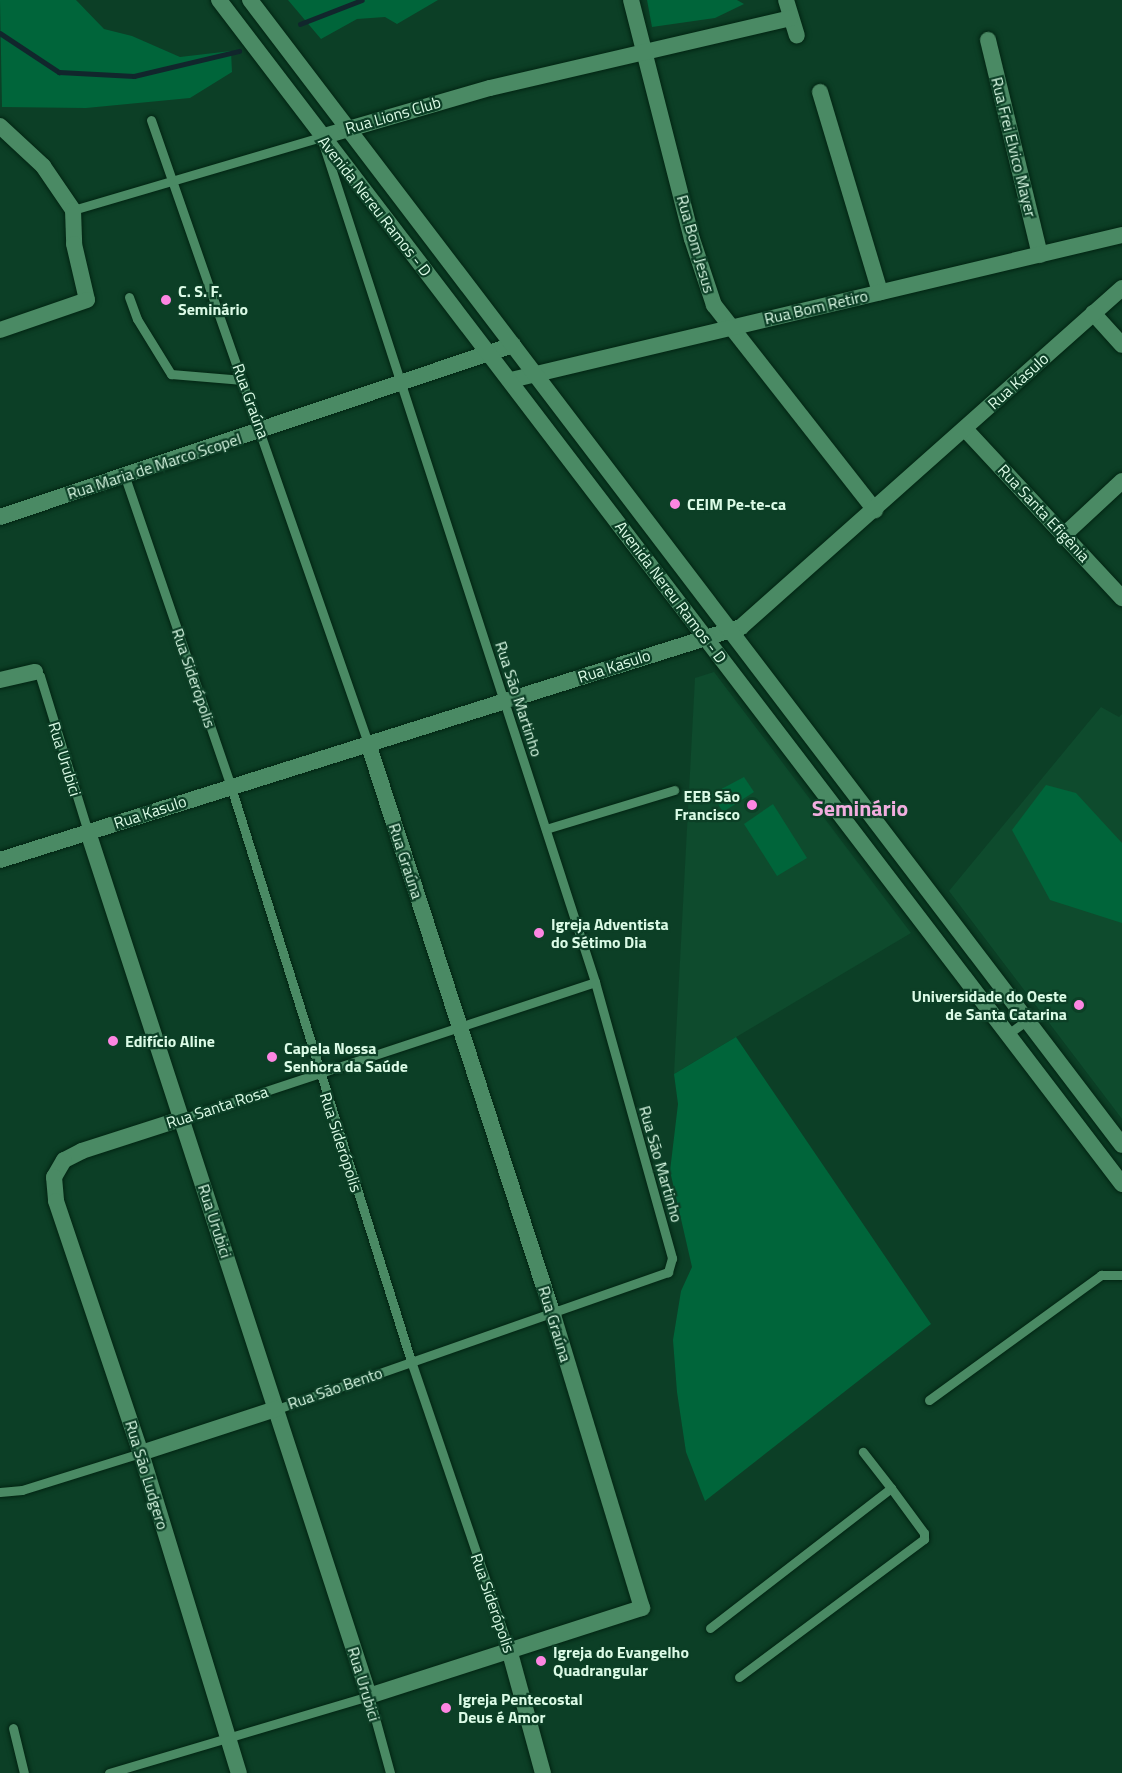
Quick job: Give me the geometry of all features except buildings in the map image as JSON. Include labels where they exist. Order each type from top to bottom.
[{"type":"street","name":"Avenida Nereu Ramos - D","points":[[219,0],[321,137],[511,380],[1122,1184]]},
{"type":"street","name":"Avenida Nereu Ramos - D","points":[[250,0],[1122,1145]]},
{"type":"street","name":"Rua Bom Jesus","points":[[631,0],[692,239],[714,305],[875,510]]},
{"type":"street","points":[[786,0],[790,18],[798,35]]},
{"type":"street","name":"Rua Lions Club","points":[[321,137],[490,88],[790,18]]},
{"type":"street","name":"Rua Frei Elvico Mayer","points":[[988,40],[1040,255]]},
{"type":"street","points":[[820,92],[880,292]]},
{"type":"street","points":[[0,126],[44,166],[73,210],[74,244],[87,300],[0,330]]},
{"type":"street","name":"Rua Bom Retiro","points":[[511,380],[1122,235]]},
{"type":"street","name":"Rua Kasulo","points":[[0,860],[368,743],[705,638],[731,632],[792,584],[1122,288]]},
{"type":"street","points":[[1094,313],[1122,345]]},
{"type":"street","name":"Rua Maria de Marco Scopel","points":[[0,518],[402,385],[513,345]]},
{"type":"street","name":"Rua Santa Efigênia","points":[[965,429],[1122,598]]},
{"type":"street","points":[[1065,534],[1122,481]]},
{"type":"street","points":[[0,680],[35,672]]},
{"type":"street","name":"Rua Graúna","points":[[368,743],[552,1315],[642,1608],[509,1648]]},
{"type":"street","name":"Rua Urubici","points":[[88,832],[369,1696]]},
{"type":"street","name":"Rua Santa Rosa","points":[[54,1177],[64,1160],[82,1151],[181,1119]]},
{"type":"street","points":[[1093,1146],[1111,1131]]},
{"type":"street","name":"Rua São Ludgero","points":[[54,1177],[56,1201],[141,1453],[239,1773]]},
{"type":"street","name":"Rua São Bento","points":[[141,1453],[276,1409]]},
{"type":"street","points":[[369,1696],[509,1648]]},
{"type":"street","name":"Rua Siderópolis","points":[[509,1648],[543,1773]]},
{"type":"lane","name":"Rua Graúna","points":[[151,120],[262,430],[368,743]]},
{"type":"lane","name":"Rua Lions Club","points":[[73,210],[321,137]]},
{"type":"lane","name":"Rua São Martinho","points":[[321,137],[595,982],[672,1258],[668,1272]]},
{"type":"lane","points":[[129,297],[137,318],[171,374],[243,380]]},
{"type":"lane","name":"Rua Siderópolis","points":[[125,477],[231,787],[411,1361],[509,1648]]},
{"type":"lane","name":"Rua Urubici","points":[[35,672],[40,676],[88,832]]},
{"type":"lane","points":[[546,829],[674,790]]},
{"type":"lane","name":"Rua Santa Rosa","points":[[181,1119],[595,982]]},
{"type":"lane","points":[[1008,1034],[1027,1020]]},
{"type":"lane","name":"Rua São Bento","points":[[276,1409],[411,1361],[552,1315],[668,1272]]},
{"type":"lane","points":[[929,1400],[1101,1275],[1122,1275]]},
{"type":"lane","points":[[739,1677],[924,1539],[891,1488],[863,1452]]},
{"type":"lane","name":"Rua São Bento","points":[[0,1492],[22,1490],[141,1453]]},
{"type":"lane","points":[[710,1628],[891,1488]]},
{"type":"lane","points":[[109,1773],[369,1696]]},
{"type":"lane","name":"Rua Urubici","points":[[369,1696],[390,1773]]},
{"type":"lane","points":[[13,1728],[24,1773]]},
{"type":"shaded area","points":[[0,0],[76,0],[104,29],[132,36],[180,57],[231,51],[232,72],[190,98],[86,108],[2,107]]},
{"type":"shaded area","points":[[288,0],[438,0],[397,24],[385,17],[357,19],[321,39]]},
{"type":"shaded area","points":[[647,0],[737,0],[744,4],[715,18],[652,27]]},
{"type":"shaded area","name":"EEB São Francisco","points":[[714,672],[911,933],[674,1074],[695,678]]},
{"type":"shaded area","name":"Universidade do Oeste de Santa Catarina","points":[[1101,707],[1119,717],[1122,714],[1122,1119],[949,891]]},
{"type":"shaded area","points":[[744,777],[754,792],[723,812],[712,794]]},
{"type":"shaded area","points":[[1046,785],[1076,793],[1122,843],[1122,923],[1050,900],[1012,830]]},
{"type":"shaded area","points":[[773,804],[807,858],[777,876],[744,824]]},
{"type":"shaded area","points":[[736,1037],[931,1324],[705,1501],[686,1452],[677,1392],[673,1340],[681,1291],[692,1267],[670,1171],[678,1104],[674,1074]]},
{"type":"waterway","points":[[300,24],[362,0]]},
{"type":"waterway","points":[[0,33],[59,72],[134,76],[239,51]]},
{"type":"place","name":"C. S. F. Seminário","points":[[166,300]]},
{"type":"place","name":"CEIM Pe-te-ca","points":[[675,504]]},
{"type":"place","name":"EEB São Francisco","points":[[752,805]]},
{"type":"place","name":"Igreja Adventista do Sétimo Dia","points":[[539,933]]},
{"type":"place","name":"Universidade do Oeste de Santa Catarina","points":[[1079,1005]]},
{"type":"place","name":"Edifício Aline","points":[[113,1041]]},
{"type":"place","name":"Capela Nossa Senhora da Saúde","points":[[272,1057]]},
{"type":"place","name":"Igreja do Evangelho Quadrangular","points":[[541,1661]]},
{"type":"place","name":"Igreja Pentecostal Deus é Amor","points":[[446,1708]]},
{"type":"district","name":"Seminário","points":[[860,809]]}]
